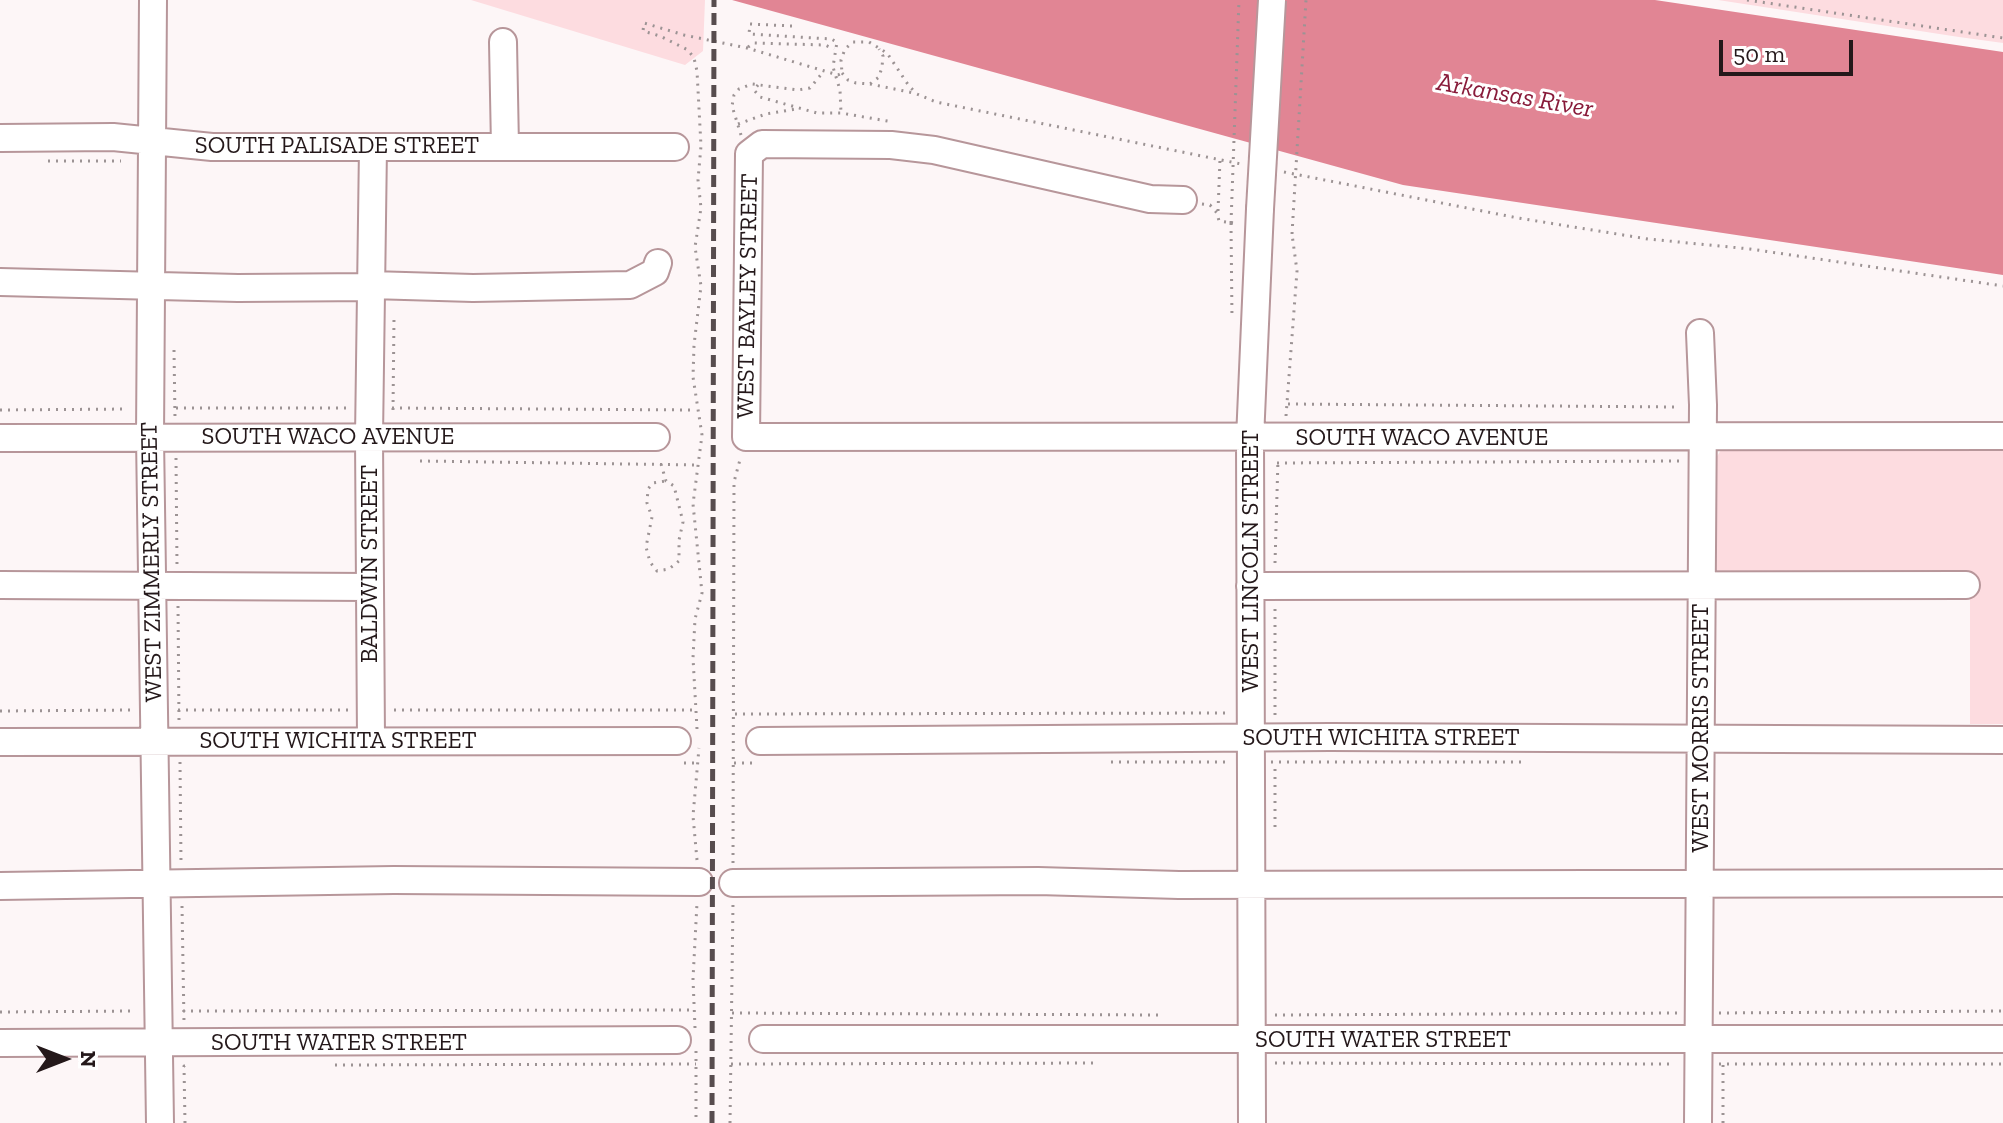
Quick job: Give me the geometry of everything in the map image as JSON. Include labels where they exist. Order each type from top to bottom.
[{"type":"street","name":"WEST ZIMMERLY STREET","points":[[153,0],[151,286],[163,437],[169,883],[176,1051],[160,1123]]},
{"type":"street","name":"WEST LINCOLN STREET","points":[[1252,1123],[1259,1032],[1250,884],[1262,737],[1263,586],[1250,439],[1272,0]]},
{"type":"street","points":[[503,42],[505,147]]},
{"type":"street","name":"SOUTH PALISADE STREET","points":[[0,138],[113,137],[212,147],[675,147]]},
{"type":"street","points":[[749,154],[762,144],[891,145],[934,150],[1150,199],[1183,200]]},
{"type":"street","name":"BALDWIN STREET","points":[[371,740],[369,437],[373,147]]},
{"type":"street","name":"WEST BAYLEY STREET","points":[[746,437],[749,154]]},
{"type":"street","points":[[0,282],[238,288],[630,285],[655,272],[658,263]]},
{"type":"street","name":"WEST MORRIS STREET","points":[[1698,1123],[1711,1051],[1701,883],[1703,410],[1700,333]]},
{"type":"street","name":"SOUTH WACO AVENUE","points":[[746,437],[1250,439],[1279,451],[1702,437],[2003,436]]},
{"type":"street","name":"SOUTH WACO AVENUE","points":[[0,438],[656,437]]},
{"type":"street","points":[[0,585],[370,587]]},
{"type":"street","points":[[1263,586],[1966,585]]},
{"type":"street","name":"SOUTH WICHITA STREET","points":[[762,752],[1262,737],[2003,740]]},
{"type":"street","name":"SOUTH WICHITA STREET","points":[[0,742],[691,739]]},
{"type":"street","points":[[0,886],[394,880],[699,882]]},
{"type":"street","points":[[733,883],[2003,883]]},
{"type":"street","name":"SOUTH WATER STREET","points":[[763,1039],[1259,1032],[1711,1051],[2003,1039]]},
{"type":"street","name":"SOUTH WATER STREET","points":[[0,1043],[176,1051],[677,1040]]},
{"type":"path","points":[[1231,223],[1239,0]]},
{"type":"path","points":[[1275,838],[1262,737],[1263,586],[1279,451],[1288,404],[1297,271],[1292,234],[1306,0]]},
{"type":"path","points":[[1747,0],[2003,38]]},
{"type":"path","points":[[696,1123],[694,933],[699,882],[693,816],[697,787],[691,739],[695,619],[702,593],[693,504],[702,435],[693,377],[701,286],[695,247],[701,208],[698,180],[701,146],[694,58],[688,50],[643,31],[644,23],[747,48],[834,74],[842,73]]},
{"type":"path","points":[[792,26],[750,24],[749,34],[831,39],[837,42],[834,74],[840,90],[841,113]]},
{"type":"path","points":[[917,94],[887,53],[877,46],[869,42],[853,42],[845,49],[841,60],[842,73],[856,83],[1250,165]]},
{"type":"path","points":[[747,48],[754,43],[825,45],[834,49]]},
{"type":"path","points":[[870,84],[879,77],[882,67],[883,56],[877,46]]},
{"type":"path","points":[[749,154],[732,106],[739,89],[752,84],[798,90],[810,88],[824,71]]},
{"type":"path","points":[[758,85],[754,90],[760,97],[817,113],[876,117],[903,124]]},
{"type":"path","points":[[736,124],[766,114],[800,108]]},
{"type":"path","points":[[1220,159],[1219,221],[1231,223],[1260,218]]},
{"type":"path","points":[[1279,171],[1487,212],[1648,239],[1750,249],[2003,286]]},
{"type":"path","points":[[1183,200],[1210,205],[1217,213]]},
{"type":"path","points":[[174,347],[163,437],[169,883],[172,1011],[185,1123]]},
{"type":"path","points":[[1288,404],[1690,407],[1703,410]]},
{"type":"path","points":[[730,1123],[735,714],[734,482],[746,437]]},
{"type":"path","points":[[1279,451],[1685,461]]},
{"type":"path","points":[[661,464],[666,481]]},
{"type":"path","points":[[666,481],[674,486],[683,522],[679,561],[669,569],[657,571],[650,562],[646,547],[652,517],[647,503],[648,489],[653,483],[666,481]]},
{"type":"path","points":[[683,522],[694,520]]},
{"type":"path","points":[[735,714],[1262,737],[1523,762]]},
{"type":"path","points":[[1108,762],[1262,737]]},
{"type":"path","points":[[734,763],[762,752]]},
{"type":"path","points":[[0,1012],[695,1010]]},
{"type":"path","points":[[2003,1011],[1711,1013],[1259,1032],[1274,1063],[1711,1051],[2003,1064]]},
{"type":"path","points":[[732,1013],[1164,1015]]},
{"type":"path","points":[[1711,1013],[1711,1051],[1723,1123]]},
{"type":"path","points":[[176,1051],[200,1066]]},
{"type":"path","points":[[731,1064],[1113,1063]]},
{"type":"path","points":[[328,1065],[696,1064]]},
{"type":"shaded area","points":[[471,0],[705,0],[703,51],[685,65]]},
{"type":"shaded area","points":[[1718,0],[2003,0],[2003,43],[1959,37]]},
{"type":"shaded area","points":[[2003,449],[2003,724],[1970,724],[1970,589],[1716,578],[1716,458],[1721,450]]},
{"type":"water","name":"Arkansas River","points":[[732,0],[1655,0],[2003,52],[2003,275],[1403,185]]},
{"type":"railway","points":[[712,1123],[714,0]]}]
